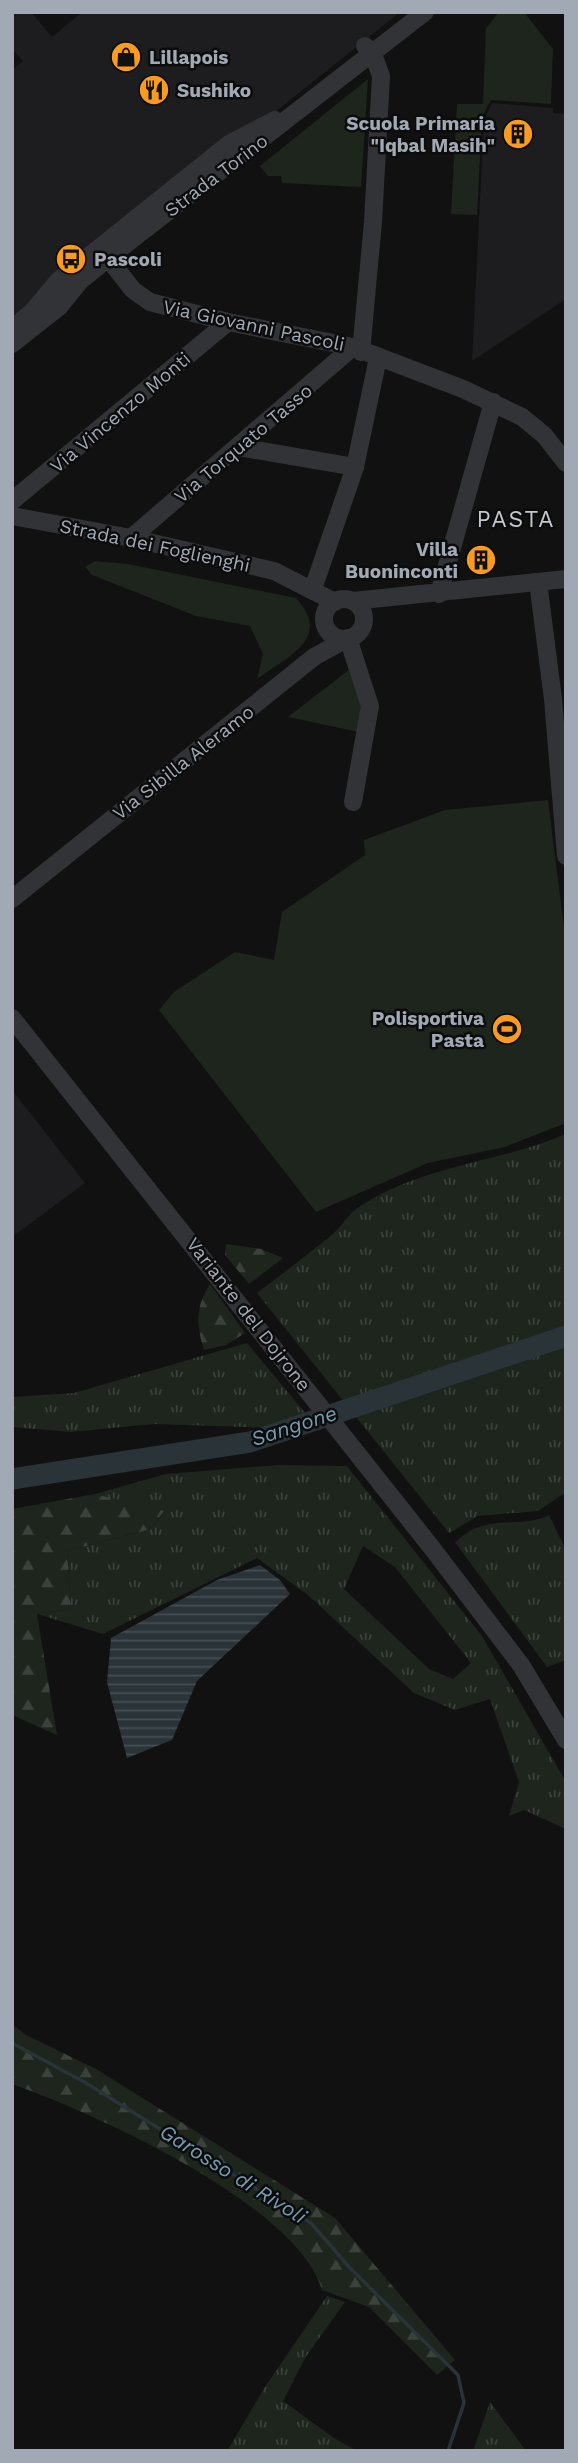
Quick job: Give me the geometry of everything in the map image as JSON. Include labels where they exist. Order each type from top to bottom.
[{"type":"street","name":"Strada Torino","points":[[369,50],[408,12]]},
{"type":"street","name":"Strada Torino","points":[[12,344],[58,307],[104,253],[229,144],[273,122],[425,12]]},
{"type":"street","points":[[313,589],[355,467],[381,76],[369,50]]},
{"type":"street","name":"Strada Torino","points":[[12,329],[34,310],[58,281],[104,253]]},
{"type":"street","name":"Via Giovanni Pascoli","points":[[104,253],[134,290],[150,302],[228,323],[364,352],[493,402],[522,417],[544,435],[566,463]]},
{"type":"street","name":"Via Vincenzo Monti","points":[[12,501],[228,323]]},
{"type":"street","name":"Via Torquato Tasso","points":[[131,538],[238,447],[364,352]]},
{"type":"street","points":[[439,594],[493,402]]},
{"type":"street","points":[[238,447],[355,467]]},
{"type":"street","name":"Strada dei Foglienghi","points":[[12,516],[131,538],[274,571],[344,601]]},
{"type":"street","points":[[314,657],[326,611],[344,601],[439,594],[566,579]]},
{"type":"street","points":[[296,582],[332,635],[355,634],[377,610],[395,598]]},
{"type":"street","points":[[538,582],[553,699],[566,856]]},
{"type":"street","points":[[344,601],[362,611],[355,634],[370,706],[353,802]]},
{"type":"street","name":"Via Sibilla Aleramo","points":[[12,899],[314,657],[355,634]]},
{"type":"street","name":"Via Sibilla Aleramo","points":[[12,887],[52,866]]},
{"type":"street","name":"Variante del Dojrone","points":[[15,1023],[236,1297],[432,1548],[521,1665],[566,1740]]},
{"type":"shaded area","points":[[12,12],[31,12],[52,37],[82,12],[400,12],[12,323],[12,70],[23,61],[12,49]]},
{"type":"shaded area","points":[[492,103],[553,108],[553,113],[566,114],[566,299],[472,361],[484,120]]},
{"type":"shaded area","points":[[12,1090],[85,1183],[12,1237]]},
{"type":"shaded area","points":[[260,1565],[280,1580],[290,1594],[197,1681],[172,1740],[127,1758],[107,1682],[111,1638],[217,1580]]},
{"type":"green space","points":[[499,12],[524,12],[553,49],[551,104],[491,100],[482,117],[477,215],[451,214],[457,104],[483,104],[486,28]]},
{"type":"green space","points":[[368,79],[361,187],[282,183],[281,176],[268,176],[260,166]]},
{"type":"green space","points":[[95,561],[128,564],[296,598],[306,612],[310,624],[308,635],[293,654],[257,679],[263,654],[250,626],[196,616],[92,575],[85,567]]},
{"type":"green space","points":[[350,669],[364,707],[359,732],[288,717]]},
{"type":"green space","points":[[548,800],[566,944],[566,1123],[505,1147],[428,1163],[316,1212],[159,1010],[174,992],[235,952],[274,960],[282,912],[365,855],[364,840],[445,810]]},
{"type":"green space","points":[[566,1134],[566,1492],[538,1511],[478,1516],[449,1533],[257,1293],[334,1233],[355,1210],[383,1193],[435,1173],[514,1152]]},
{"type":"green space","points":[[226,1244],[261,1249],[283,1258],[249,1284],[225,1255]]},
{"type":"green space","points":[[210,1284],[245,1333],[226,1345],[204,1350],[198,1316]]},
{"type":"green space","points":[[247,1343],[307,1415],[278,1428],[153,1424],[71,1432],[12,1427],[12,1397],[74,1393]]},
{"type":"green space","points":[[279,1465],[347,1466],[482,1636],[566,1782],[566,1829],[524,1810],[509,1816],[519,1782],[490,1699],[455,1710],[414,1693],[308,1595],[257,1558],[103,1634],[37,1614],[71,1609],[67,1551],[151,1529],[164,1512],[95,1494],[166,1474]],"holes":[[[363,1546],[395,1567],[471,1663],[453,1679],[429,1669],[344,1589]]]},
{"type":"green space","points":[[95,1494],[164,1511],[151,1529],[67,1551],[71,1609],[37,1614],[57,1735],[12,1715],[12,1509]]},
{"type":"green space","points":[[549,1515],[566,1550],[566,1660],[547,1667],[455,1542],[479,1527]]},
{"type":"green space","points":[[12,2024],[26,2035],[96,2069],[335,2218],[455,2360],[437,2375],[369,2307],[322,2290],[305,2258],[275,2226],[234,2195],[188,2166],[91,2116],[12,2084]]},
{"type":"green space","points":[[327,2296],[345,2302],[305,2358],[283,2401],[334,2438],[357,2451],[227,2451],[265,2387]]},
{"type":"green space","points":[[490,2402],[526,2451],[473,2451]]},
{"type":"waterway","name":"Sangone","points":[[12,1479],[250,1442],[566,1336]]},
{"type":"waterway","name":"Garosso di Rivoli","points":[[12,2043],[86,2083],[311,2223],[349,2267],[458,2375],[464,2403],[448,2451]]},
{"type":"place","name":"Lillapois","points":[[126,57]]},
{"type":"place","name":"Sushiko","points":[[154,90]]},
{"type":"place","name":"Scuola Primaria \"Iqbal Masih\"","points":[[518,134]]},
{"type":"place","name":"Pascoli","points":[[71,259]]},
{"type":"place","name":"Villa Buoninconti","points":[[481,560]]},
{"type":"place","name":"Polisportiva Pasta","points":[[507,1029]]},
{"type":"district","name":"PASTA","points":[[516,519]]}]
